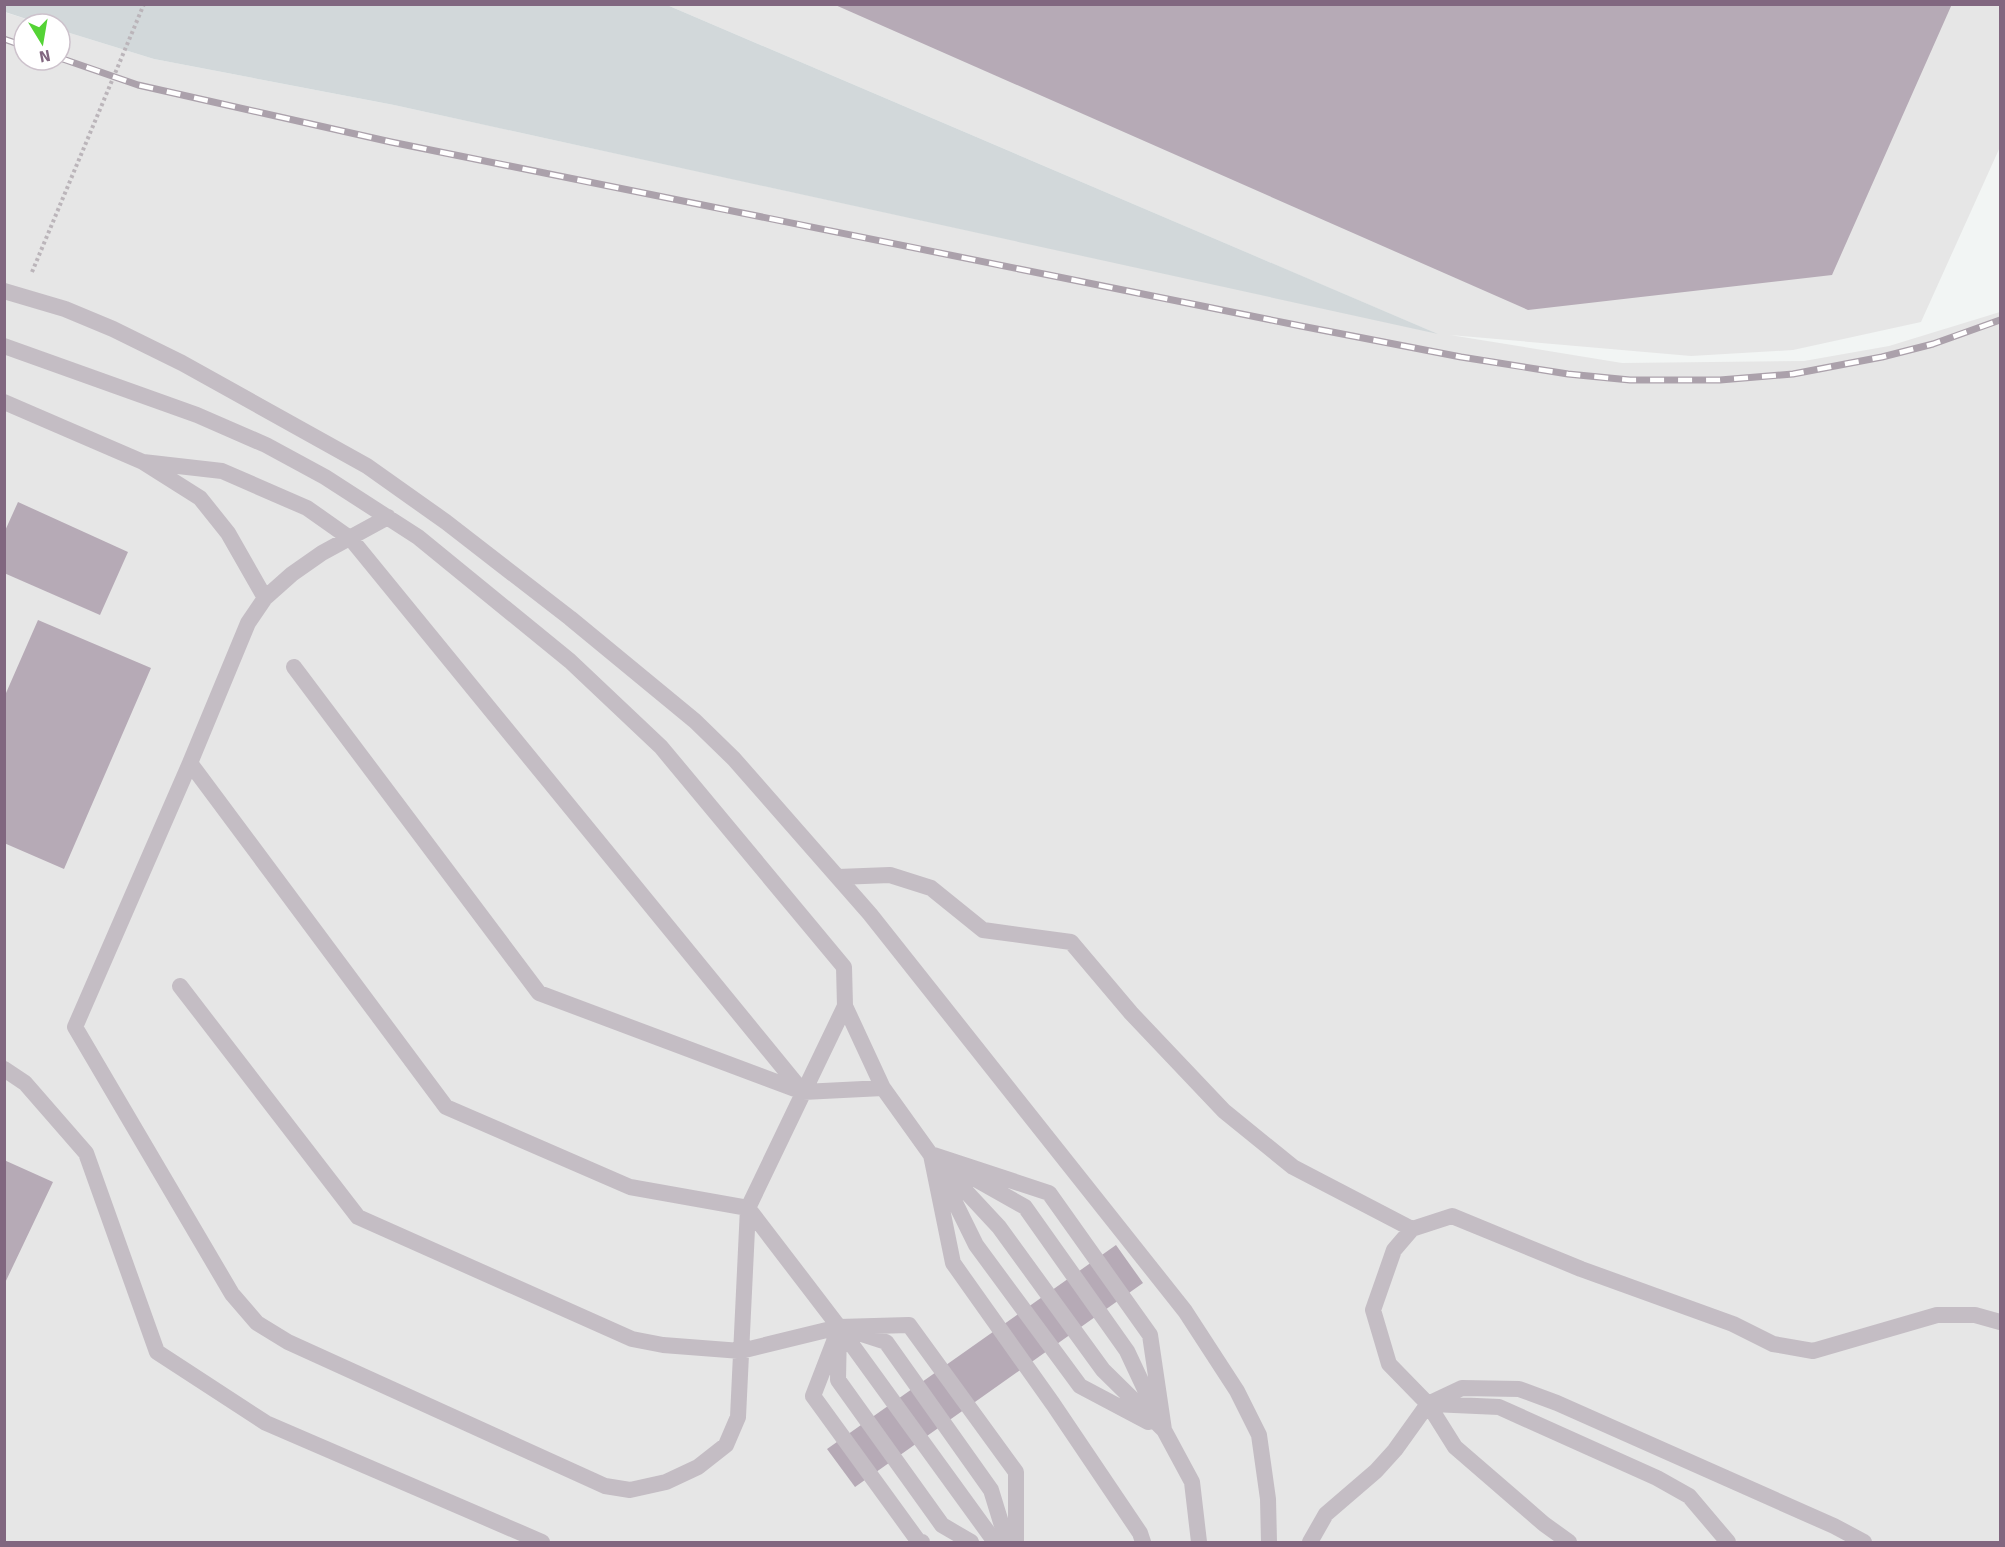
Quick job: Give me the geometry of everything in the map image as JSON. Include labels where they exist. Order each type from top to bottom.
[{"type":"lane","points":[[4,291],[65,309],[113,329],[182,363],[367,466],[446,522],[570,618],[695,721],[734,759],[870,914],[1185,1311],[1237,1390],[1259,1435],[1268,1499],[1269,1542]]},
{"type":"lane","points":[[4,346],[197,416],[266,445],[325,477],[418,537],[570,661],[661,747],[844,966],[845,1006],[883,1089],[931,1155],[999,1227],[1103,1370],[1164,1430]]},
{"type":"lane","points":[[4,402],[143,462],[200,498],[228,533],[265,598]]},
{"type":"lane","points":[[143,462],[222,471],[308,508],[351,538],[803,1092]]},
{"type":"lane","points":[[388,517],[322,554],[292,574],[265,598],[248,623],[75,1027],[232,1294],[257,1323],[288,1342],[605,1486],[630,1490],[666,1482],[698,1467],[726,1445],[738,1417],[748,1208],[845,1006]]},
{"type":"lane","points":[[294,668],[539,993],[803,1092],[883,1089]]},
{"type":"lane","points":[[190,763],[446,1107],[630,1187],[748,1208],[839,1327],[995,1542]]},
{"type":"lane","points":[[838,877],[890,875],[931,888],[983,930],[1071,942],[1131,1013],[1224,1111],[1293,1167],[1412,1229]]},
{"type":"lane","points":[[180,986],[358,1217],[632,1339],[663,1345],[741,1351],[839,1327],[909,1325],[1016,1472],[1016,1542]]},
{"type":"lane","points":[[4,1069],[25,1083],[86,1153],[157,1352],[266,1423],[542,1542]]},
{"type":"lane","points":[[931,1155],[1025,1207],[1127,1351],[1164,1430],[1192,1482],[1200,1542]]},
{"type":"lane","points":[[931,1155],[976,1245],[1080,1386],[1164,1430]]},
{"type":"lane","points":[[931,1155],[1049,1193],[1150,1335],[1164,1430]]},
{"type":"lane","points":[[931,1155],[953,1263],[1104,1477],[1140,1533],[1143,1542]]},
{"type":"lane","points":[[1569,1542],[1544,1524],[1455,1447],[1428,1404],[1389,1364],[1373,1310],[1394,1250],[1412,1229],[1452,1216],[1581,1269],[1733,1324],[1773,1344],[1813,1351],[1937,1315],[1975,1315],[2001,1322]]},
{"type":"lane","points":[[839,1327],[813,1396],[919,1542],[922,1542]]},
{"type":"lane","points":[[839,1327],[838,1380],[942,1525],[971,1542]]},
{"type":"lane","points":[[839,1327],[886,1342],[991,1490],[1007,1542]]},
{"type":"lane","points":[[1310,1542],[1326,1514],[1376,1471],[1395,1450],[1428,1404],[1462,1388],[1519,1389],[1568,1408],[1834,1526],[1864,1542]]},
{"type":"lane","points":[[1428,1404],[1499,1407],[1657,1478],[1689,1496],[1728,1542]]},
{"type":"path","points":[[32,275],[144,4]]},
{"type":"shaded area","points":[[5,4],[667,5],[1438,334],[394,105],[154,59],[72,34],[72,12],[12,12],[12,14],[5,12]]},
{"type":"shaded area","points":[[667,5],[2000,5],[2000,147],[1921,322],[1793,350],[1691,356],[1450,335],[1622,363],[1804,361],[1889,346],[2000,312],[2000,1542],[5,1542],[4,12],[12,15],[12,72],[72,72],[72,34],[154,59],[394,105],[1433,332]]},
{"type":"building","points":[[833,4],[1952,4],[1832,275],[1528,310]]},
{"type":"building","points":[[18,502],[128,552],[100,615],[4,573],[4,533]]},
{"type":"building","points":[[38,620],[151,668],[64,869],[4,843],[4,693],[6,693]]},
{"type":"building","points":[[4,1160],[53,1182],[4,1285]]},
{"type":"building","points":[[1116,1245],[1143,1283],[855,1487],[827,1449]]},
{"type":"railway","points":[[4,39],[12,42]]},
{"type":"railway","points":[[72,62],[138,85],[391,142],[1301,326],[1461,357],[1568,374],[1630,380],[1720,380],[1793,374],[1882,357],[1933,344],[2000,320]]}]
